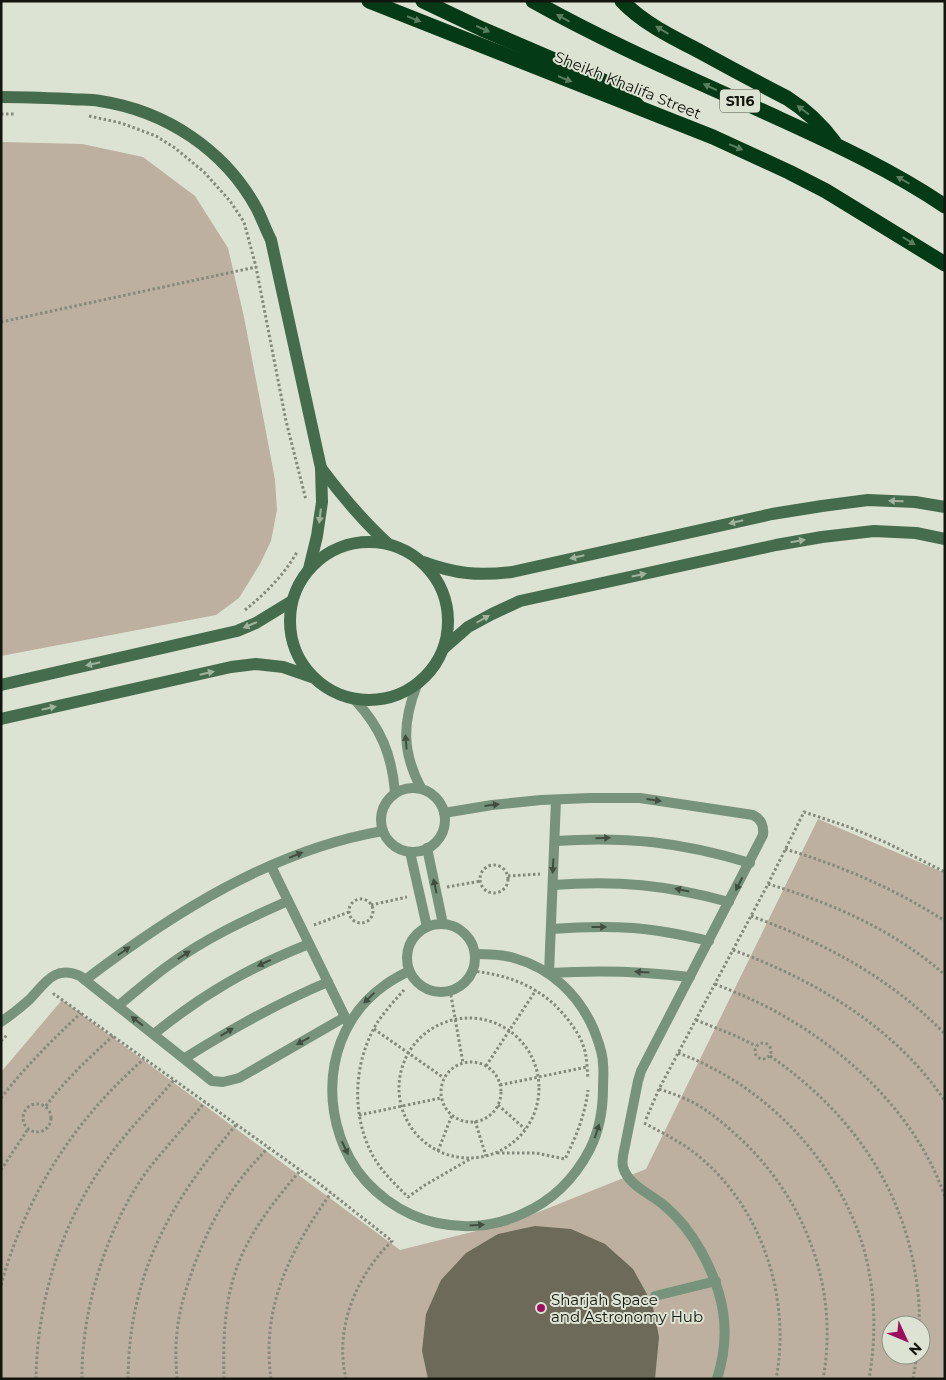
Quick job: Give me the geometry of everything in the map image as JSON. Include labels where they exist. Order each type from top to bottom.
[{"type":"highway","name":"Sheikh Khalifa Street","points":[[369,1],[713,137],[826,191],[945,264]]},
{"type":"highway","points":[[424,1],[482,29],[617,87],[642,110]]},
{"type":"highway","name":"Sheikh Khalifa Street","points":[[534,1],[571,22],[617,44],[837,145],[907,182],[945,206]]},
{"type":"highway","points":[[622,1],[628,8],[674,38],[787,98],[821,125],[837,145]]},
{"type":"street","points":[[1,97],[98,101],[131,107],[162,119],[190,135],[216,156],[238,181],[257,209],[270,240],[321,468],[322,502],[318,536],[309,569]]},
{"type":"street","points":[[321,468],[357,514],[387,543]]},
{"type":"street","points":[[423,562],[438,580],[447,601],[449,625],[444,648],[433,668],[418,685],[397,696],[374,701],[355,700],[330,691],[312,677],[300,660],[292,641],[290,621],[292,601],[299,584],[309,569],[332,551],[359,542],[387,543],[406,550],[423,562],[444,570],[466,574],[489,575],[512,572],[772,514],[822,506],[868,500],[915,502],[945,507]]},
{"type":"street","points":[[444,648],[468,628],[520,601],[776,545],[822,536],[874,531],[916,533],[945,539]]},
{"type":"street","points":[[1,685],[237,631],[256,623],[292,601]]},
{"type":"street","points":[[1,719],[231,667],[256,664],[283,668],[312,677]]},
{"type":"lane","points":[[418,685],[409,707],[406,747],[421,788]]},
{"type":"lane","points":[[355,700],[370,718],[382,738],[392,768],[395,793]]},
{"type":"lane","points":[[421,788],[436,797],[441,804],[445,821],[443,829],[434,844],[426,848],[410,852],[396,848],[382,831],[380,823],[384,806],[389,798],[403,789],[421,788]]},
{"type":"lane","points":[[444,812],[492,805],[556,800],[640,798],[753,815],[762,822],[764,834],[750,863],[641,1071],[622,1164],[628,1178],[667,1207],[687,1229],[698,1245],[716,1281],[724,1315],[725,1331],[722,1364],[717,1379]]},
{"type":"lane","points":[[549,974],[556,800]]},
{"type":"lane","points":[[84,980],[142,938],[194,905],[239,881],[326,844],[382,831]]},
{"type":"lane","points":[[554,841],[602,838],[640,840],[696,848],[750,863]]},
{"type":"lane","points":[[426,848],[443,924]]},
{"type":"lane","points":[[410,852],[427,927]]},
{"type":"lane","points":[[271,866],[347,1021],[335,1059],[332,1082],[332,1097],[337,1129],[343,1145],[361,1175],[385,1199],[415,1216],[448,1225],[466,1226],[500,1222],[532,1210],[547,1201],[572,1177],[586,1156],[597,1132],[603,1098],[604,1064],[600,1046],[589,1019],[572,994],[549,974],[532,964],[494,954],[475,954]]},
{"type":"lane","points":[[553,885],[584,883],[643,884],[701,894],[729,902]]},
{"type":"lane","points":[[118,1006],[170,964],[198,946],[288,901]]},
{"type":"lane","points":[[435,924],[443,924],[451,925],[464,933],[473,946],[475,963],[468,979],[461,985],[450,990],[436,992],[420,985],[412,975],[407,954],[413,938],[419,931],[435,924]]},
{"type":"lane","points":[[551,929],[632,928],[684,935],[709,941]]},
{"type":"lane","points":[[154,1034],[177,1015],[227,982],[274,958],[310,944]]},
{"type":"lane","points":[[549,974],[606,971],[690,977]]},
{"type":"lane","points":[[1,1022],[29,1000],[51,977],[64,972],[71,973],[80,976],[186,1058],[212,1081],[229,1082],[347,1021],[386,984],[412,975]]},
{"type":"lane","points":[[186,1058],[226,1032],[298,995],[328,982]]},
{"type":"lane","points":[[655,1296],[716,1281]]},
{"type":"path","points":[[1,114],[18,114]]},
{"type":"path","points":[[87,116],[121,123],[156,136],[175,148],[204,172],[230,201],[244,222],[256,266],[286,421],[306,502]]},
{"type":"path","points":[[1,322],[256,266]]},
{"type":"path","points":[[242,612],[263,596],[281,576],[297,551]]},
{"type":"path","points":[[643,1132],[644,1123],[659,1088],[768,884],[804,812],[849,827],[887,843],[945,872]]},
{"type":"path","points":[[785,849],[834,865],[865,878],[895,892],[945,921]]},
{"type":"path","points":[[492,865],[503,867],[508,876],[506,887],[497,893],[486,890],[482,886],[481,875],[483,870],[492,865]]},
{"type":"path","points":[[508,876],[553,873]]},
{"type":"path","points":[[435,888],[481,881]]},
{"type":"path","points":[[768,884],[829,904],[862,919],[894,937],[945,975]]},
{"type":"path","points":[[371,905],[420,894]]},
{"type":"path","points":[[364,899],[371,905],[373,914],[367,922],[362,924],[353,921],[350,917],[351,904],[355,900],[364,899]]},
{"type":"path","points":[[302,930],[349,912]]},
{"type":"path","points":[[751,916],[808,939],[843,956],[871,973],[898,992],[945,1034]]},
{"type":"path","points":[[733,950],[796,976],[844,1004],[905,1053],[945,1101]]},
{"type":"path","points":[[472,971],[504,976],[520,982],[536,990],[551,1001],[564,1014],[583,1045],[589,1083],[587,1100],[576,1137],[565,1159],[536,1153],[494,1153]]},
{"type":"path","points":[[412,975],[374,1030],[363,1055],[359,1072],[358,1090],[360,1115],[366,1140],[373,1156],[388,1176],[408,1197],[470,1158]]},
{"type":"path","points":[[715,984],[740,994],[787,1018],[830,1046],[865,1077],[883,1096],[915,1137],[945,1197]]},
{"type":"path","points":[[450,990],[463,1063]]},
{"type":"path","points":[[486,1066],[536,990]]},
{"type":"path","points":[[54,994],[331,1193],[392,1240],[370,1264],[361,1279],[347,1314],[343,1353],[346,1379]]},
{"type":"path","points":[[1,1098],[31,1062],[81,1013]]},
{"type":"path","points":[[475,1019],[488,1021],[509,1031],[529,1053],[538,1077],[536,1105],[532,1118],[525,1129],[506,1147],[486,1156],[470,1158],[457,1158],[438,1151],[421,1140],[405,1119],[399,1093],[402,1067],[408,1053],[415,1044],[436,1027],[455,1020],[475,1019]]},
{"type":"path","points":[[696,1020],[756,1046]]},
{"type":"path","points":[[374,1030],[444,1078]]},
{"type":"path","points":[[46,1106],[63,1084],[113,1036]]},
{"type":"path","points":[[762,1042],[769,1045],[771,1048],[770,1056],[764,1060],[757,1057],[756,1046],[762,1042]]},
{"type":"path","points":[[678,1053],[710,1067],[731,1079],[771,1108],[808,1147],[835,1185],[856,1226],[870,1276],[874,1331],[869,1379]]},
{"type":"path","points":[[770,1056],[793,1071],[832,1107],[854,1134],[878,1169],[891,1192],[908,1237],[918,1298],[919,1315]]},
{"type":"path","points":[[1,1285],[23,1224],[36,1194],[52,1165],[88,1115],[144,1059]]},
{"type":"path","points":[[470,1061],[486,1066],[497,1077],[500,1085],[500,1098],[494,1111],[488,1116],[475,1121],[459,1119],[452,1115],[445,1108],[442,1098],[441,1091],[444,1078],[455,1066],[470,1061]]},
{"type":"path","points":[[500,1085],[587,1067]]},
{"type":"path","points":[[36,1379],[38,1342],[47,1292],[62,1241],[101,1167],[174,1080]]},
{"type":"path","points":[[659,1088],[701,1107],[730,1130],[756,1154],[796,1208],[813,1245],[823,1284],[827,1327],[827,1350],[823,1379]]},
{"type":"path","points":[[360,1115],[442,1098]]},
{"type":"path","points":[[82,1379],[88,1317],[99,1270],[113,1231],[135,1190],[150,1168],[205,1102]]},
{"type":"path","points":[[32,1104],[46,1106],[51,1115],[51,1120],[46,1129],[37,1132],[28,1129],[22,1120],[24,1111],[32,1104]]},
{"type":"path","points":[[498,1105],[525,1129]]},
{"type":"path","points":[[438,1151],[452,1115]]},
{"type":"path","points":[[475,1121],[486,1156]]},
{"type":"path","points":[[644,1123],[681,1143],[704,1160],[733,1192],[755,1229],[772,1271],[777,1294],[781,1341],[776,1379]]},
{"type":"path","points":[[128,1379],[131,1332],[136,1304],[158,1239],[188,1187],[236,1125]]},
{"type":"path","points":[[1,1170],[28,1129]]},
{"type":"path","points":[[177,1379],[176,1350],[180,1313],[188,1281],[204,1240],[225,1200],[268,1148]]},
{"type":"path","points":[[224,1379],[225,1326],[235,1272],[258,1227],[300,1171]]},
{"type":"path","points":[[271,1379],[269,1346],[274,1302],[283,1277],[304,1232],[331,1193]]},
{"type":"path","points":[[913,1379],[915,1365]]},
{"type":"shaded area","points":[[1,142],[82,144],[143,157],[195,196],[228,248],[244,317],[270,453],[275,480],[277,510],[271,541],[260,564],[239,598],[216,615],[1,656]]},
{"type":"shaded area","points":[[818,819],[945,873],[945,1379],[1,1379],[1,1072],[62,1000],[400,1250],[516,1221],[646,1169]]},
{"type":"building","name":"Sharjah Space and Astronomy Hub","points":[[535,1226],[571,1229],[605,1244],[633,1269],[652,1302],[659,1337],[655,1379],[428,1379],[422,1351],[426,1314],[441,1280],[466,1253],[498,1234]]},
{"type":"place","name":"Sharjah Space and Astronomy Hub","points":[[541,1308]]}]
